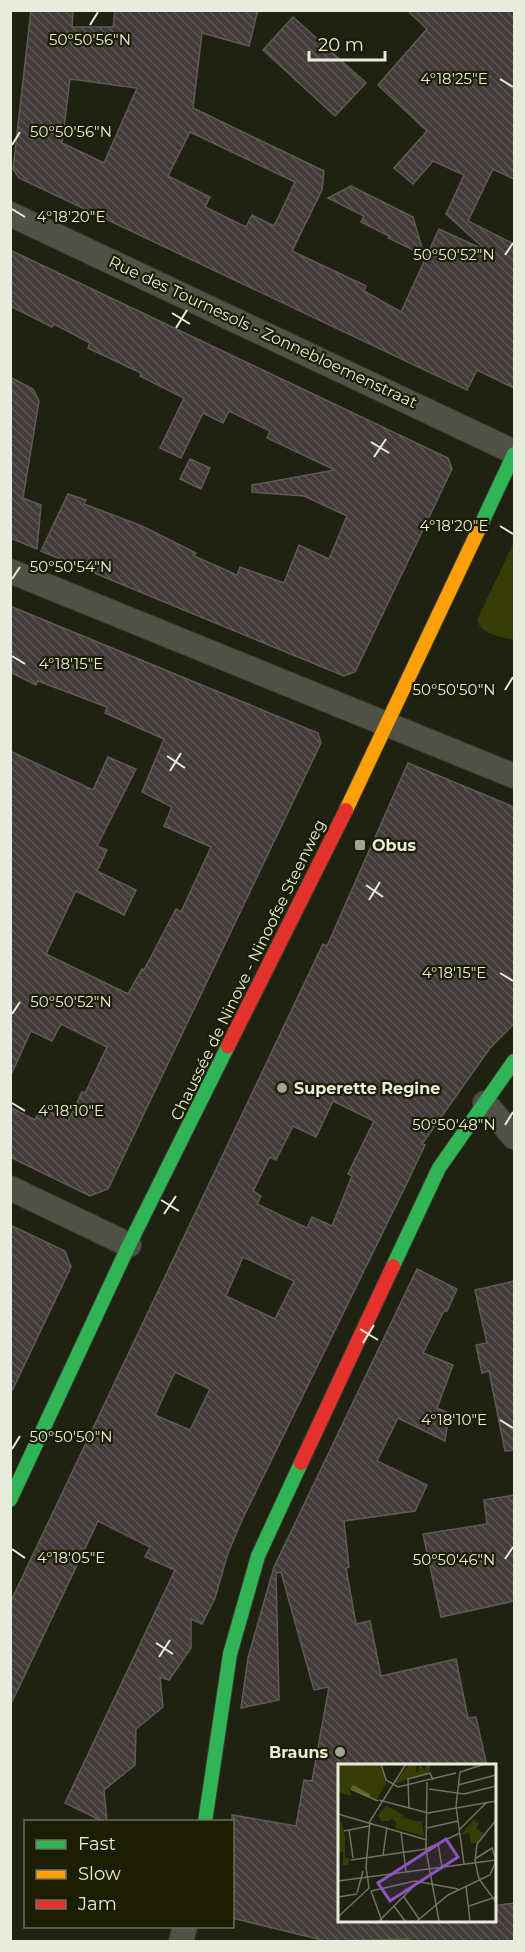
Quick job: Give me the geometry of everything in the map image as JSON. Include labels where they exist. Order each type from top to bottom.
[{"type":"main road","name":"Chaussée de Ninove - Ninoofse Steenweg","points":[[10,1500],[129,1245],[387,725],[514,453]]},
{"type":"main road","points":[[205,1820],[230,1654],[258,1556],[439,1168],[514,1061]]},
{"type":"street","name":"Rue des Tournesols - Zonnebloemenstraat","points":[[10,214],[514,453]]},
{"type":"street","points":[[10,571],[514,776]]},
{"type":"street","points":[[484,1103],[514,1137]]},
{"type":"street","points":[[10,1188],[129,1245]]},
{"type":"green space","points":[[514,542],[514,639],[510,639],[486,631],[477,620]]},
{"type":"building","points":[[31,10],[73,12],[72,27],[113,27],[115,10],[258,10],[249,46],[202,33],[193,108],[324,171],[322,190],[292,251],[366,286],[364,291],[401,312],[439,229],[487,251],[446,214],[464,175],[433,161],[413,184],[394,168],[427,131],[378,85],[427,29],[407,10],[514,10],[514,179],[493,169],[468,221],[514,244],[514,388],[477,370],[467,390],[19,178],[13,169]],"holes":[[[70,79],[137,88],[104,163],[62,143]],[[190,132],[295,182],[274,226],[252,215],[246,227],[205,207],[210,197],[168,176]]]},
{"type":"building","points":[[293,17],[366,83],[335,116],[263,50]]},
{"type":"building","points":[[351,186],[413,217],[424,255],[361,222],[364,216],[328,198]]},
{"type":"building","points":[[10,250],[448,458],[452,469],[355,672],[344,676],[41,551],[68,494],[86,500],[84,504],[142,526],[196,553],[194,556],[237,575],[240,567],[284,583],[299,545],[329,559],[347,516],[304,496],[252,492],[252,485],[335,470],[267,438],[270,431],[229,411],[223,423],[203,413],[181,458],[160,448],[184,398],[140,376],[141,373],[88,348],[90,343],[54,324],[52,327],[10,306]]},
{"type":"building","points":[[10,377],[33,389],[39,401],[23,498],[41,505],[37,549],[10,538]]},
{"type":"building","points":[[190,459],[210,468],[201,489],[180,479]]},
{"type":"building","points":[[10,606],[318,733],[321,743],[108,1189],[90,1196],[10,1157],[10,1107],[35,1120],[41,1107],[68,1121],[82,1092],[85,1093],[107,1047],[61,1024],[52,1041],[31,1031],[10,1077],[10,751],[93,790],[108,757],[136,769],[97,846],[107,850],[97,871],[136,890],[124,915],[76,891],[46,954],[128,994],[142,969],[144,970],[176,909],[181,912],[211,847],[164,826],[172,807],[142,792],[164,739],[105,713],[107,707],[38,681],[36,685],[10,672]]},
{"type":"building","points":[[408,763],[514,807],[514,1024],[490,1048],[422,1144],[425,1145],[405,1187],[242,1520],[228,1553],[215,1598],[202,1624],[191,1619],[191,1648],[169,1680],[160,1677],[163,1707],[136,1729],[135,1765],[104,1790],[107,1820],[100,1820],[65,1803],[175,1570],[145,1557],[150,1547],[98,1521],[10,1706],[10,1603],[323,944],[327,946]],"holes":[[[333,1101],[374,1121],[348,1174],[352,1176],[332,1226],[312,1217],[307,1228],[257,1204],[261,1196],[253,1191],[270,1157],[276,1160],[293,1126],[316,1137]],[[243,1257],[294,1281],[275,1319],[226,1296]],[[175,1372],[210,1389],[190,1430],[155,1415]]]},
{"type":"building","points":[[10,1225],[65,1251],[71,1267],[10,1395]]},
{"type":"building","points":[[417,1269],[457,1289],[423,1353],[453,1365],[437,1408],[449,1413],[445,1441],[398,1418],[377,1461],[427,1485],[415,1511],[344,1521],[349,1567],[346,1568],[356,1624],[370,1621],[381,1676],[456,1659],[468,1718],[476,1717],[487,1764],[338,1764],[338,1922],[495,1922],[495,1906],[514,1903],[514,1941],[408,1941],[408,1939],[326,1941],[234,1918],[234,1820],[232,1820],[232,1815],[296,1826],[304,1780],[312,1781],[329,1687],[314,1690],[281,1572],[276,1573],[279,1700],[241,1708],[248,1658],[274,1567]]},
{"type":"building","points":[[514,1281],[514,1450],[505,1451],[489,1371],[482,1373],[476,1345],[487,1343],[475,1290]]},
{"type":"building","points":[[514,1495],[514,1601],[441,1617],[423,1534],[487,1524],[484,1500]]},
{"type":"traffic: fast","points":[[478,531],[514,454]]},
{"type":"traffic: fast","points":[[10,1500],[129,1245],[228,1046]]},
{"type":"traffic: fast","points":[[393,1266],[439,1168],[514,1061]]},
{"type":"traffic: fast","points":[[205,1820],[230,1654],[258,1556],[301,1463]]},
{"type":"traffic: slow","points":[[346,810],[478,531]]},
{"type":"traffic: jam","points":[[228,1046],[346,810]]},
{"type":"traffic: jam","points":[[301,1463],[393,1266]]},
{"type":"place","name":"Obus","points":[[360,845]]},
{"type":"place","name":"Superette Regine","points":[[282,1088]]},
{"type":"place","name":"Brauns","points":[[340,1752]]}]
